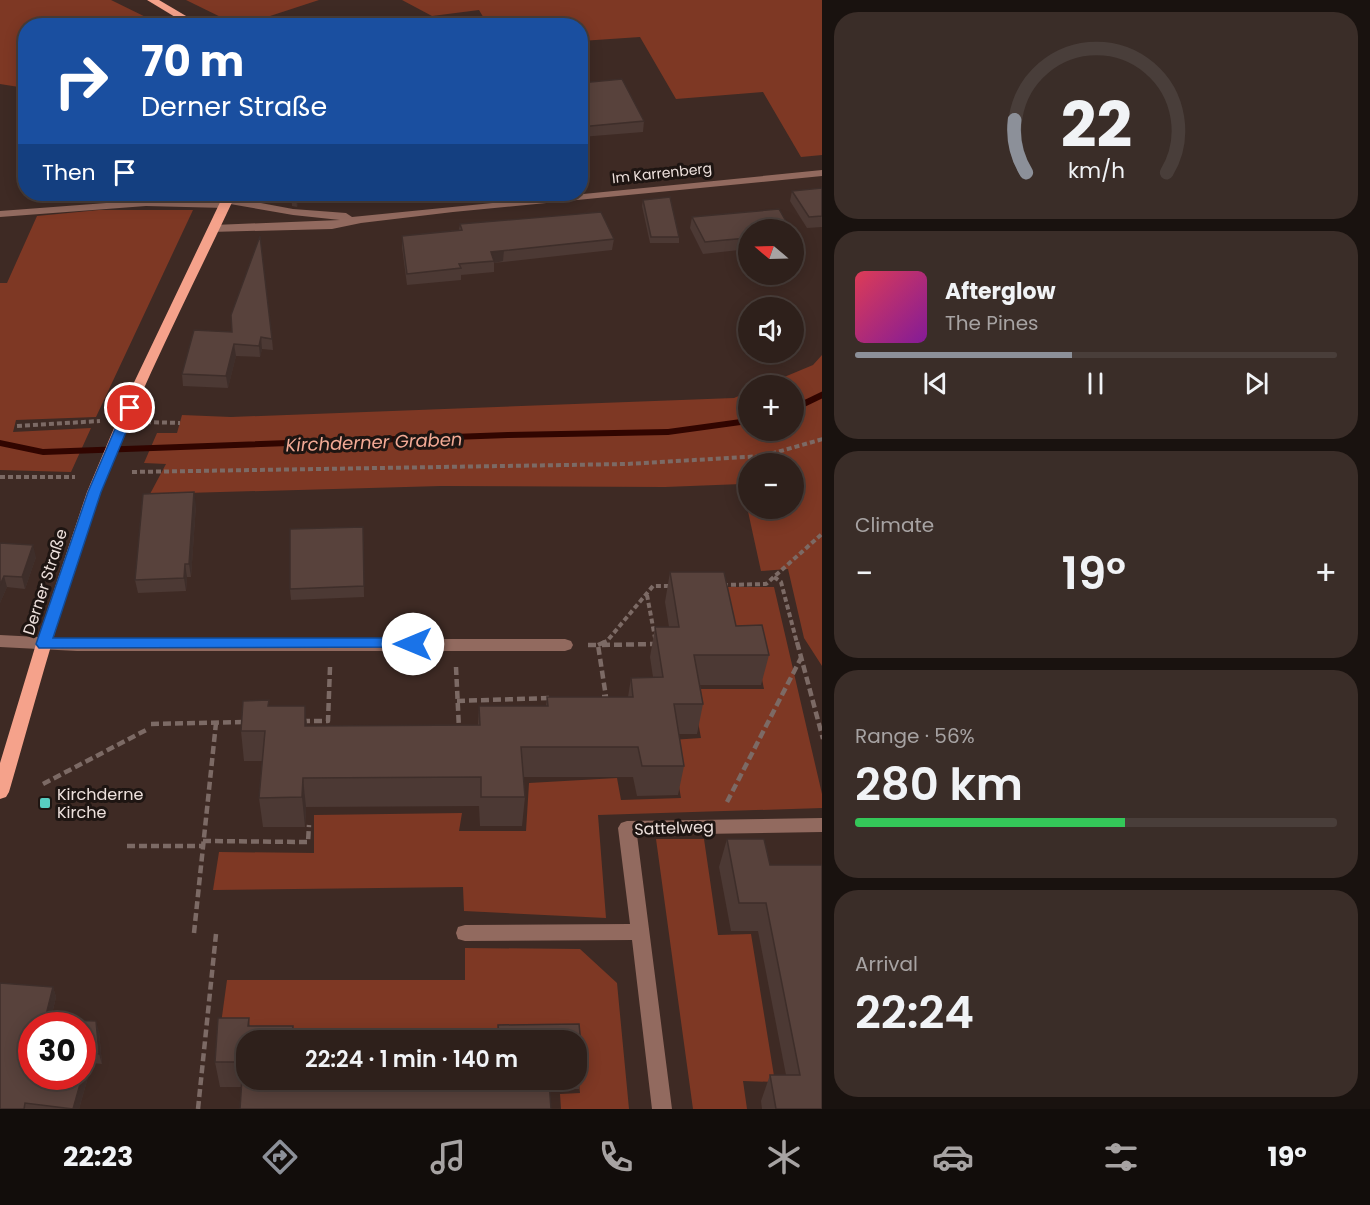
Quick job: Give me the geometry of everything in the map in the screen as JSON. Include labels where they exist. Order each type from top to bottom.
[{"type":"main road","points":[[152,0],[184,18]]},
{"type":"main road","name":"Derner Straße","points":[[0,792],[74,550],[105,467],[228,201]]},
{"type":"street","name":"Im Karrenberg","points":[[588,196],[822,173]]},
{"type":"street","name":"Im Karrenberg","points":[[0,214],[201,201]]},
{"type":"street","name":"Im Karrenberg","points":[[233,201],[299,213],[361,219]]},
{"type":"street","name":"Im Karrenberg","points":[[214,229],[332,225],[361,219],[541,201]]},
{"type":"street","points":[[0,641],[44,644],[565,645]]},
{"type":"street","name":"Sattelweg","points":[[662,1109],[627,828],[822,825]]},
{"type":"street","points":[[465,933],[639,932]]},
{"type":"path","points":[[17,426],[122,426],[180,423]]},
{"type":"path","points":[[132,472],[626,464],[763,456],[822,439]]},
{"type":"path","points":[[0,477],[75,477]]},
{"type":"path","points":[[721,585],[766,584],[822,533]]},
{"type":"path","points":[[774,577],[781,582],[822,739]]},
{"type":"path","points":[[598,645],[607,641],[653,586],[676,586]]},
{"type":"path","points":[[565,645],[656,644],[647,594]]},
{"type":"path","points":[[454,643],[460,738]]},
{"type":"path","points":[[328,730],[331,644]]},
{"type":"path","points":[[598,645],[608,707]]},
{"type":"path","points":[[714,827],[801,658]]},
{"type":"path","points":[[595,697],[606,697]]},
{"type":"path","points":[[457,701],[561,698]]},
{"type":"path","points":[[295,721],[328,721]]},
{"type":"path","points":[[151,724],[250,722]]},
{"type":"path","points":[[194,933],[216,723]]},
{"type":"path","points":[[448,729],[459,729]]},
{"type":"path","points":[[43,784],[146,730]]},
{"type":"path","points":[[127,846],[308,842],[309,825]]},
{"type":"path","points":[[198,1109],[216,933]]},
{"type":"shaded area","points":[[0,0],[111,0],[148,18],[18,18],[18,87],[0,84]]},
{"type":"shaded area","points":[[186,0],[319,0],[264,18],[223,18]]},
{"type":"shaded area","points":[[402,0],[822,0],[822,155],[801,157],[763,92],[676,99],[640,37],[588,41],[588,18],[484,18],[479,10],[432,16]]},
{"type":"shaded area","points":[[99,210],[193,210],[96,417],[16,420],[13,432],[91,428],[71,472],[0,470],[0,283],[7,283],[37,216]]},
{"type":"shaded area","points":[[822,355],[822,666],[804,638],[788,569],[761,571],[750,519],[804,519],[804,453],[738,453],[738,484],[665,487],[441,486],[150,494],[166,464],[144,463],[157,433],[177,433],[182,415],[231,417],[738,396],[738,441],[804,441],[804,375],[789,375],[813,365]]},
{"type":"shaded area","points":[[722,587],[774,587],[822,794],[822,808],[598,815],[606,918],[464,911],[463,887],[213,890],[219,852],[314,853],[314,815],[462,813],[459,831],[526,831],[529,783],[617,778],[621,800],[681,798],[671,740],[701,738],[692,689],[764,689],[756,649],[732,647]]},
{"type":"shaded area","points":[[656,839],[704,839],[718,935],[751,934],[775,1082],[743,1081],[747,1109],[693,1109]]},
{"type":"shaded area","points":[[465,948],[580,949],[617,983],[629,1109],[561,1109],[560,1094],[580,1093],[580,1090],[587,1090],[587,1030],[304,1030],[304,1028],[220,1031],[227,980],[465,980]]},
{"type":"building","points":[[622,79],[644,121],[588,126],[588,82]]},
{"type":"building","points":[[822,188],[822,216],[809,217],[792,191]]},
{"type":"building","points":[[670,197],[679,237],[651,237],[643,200]]},
{"type":"building","points":[[779,209],[785,219],[738,219],[738,239],[705,242],[692,217]]},
{"type":"building","points":[[601,212],[614,239],[491,252],[494,261],[459,264],[461,268],[407,274],[402,236],[462,230],[460,224]]},
{"type":"building","points":[[260,236],[272,339],[261,337],[259,346],[234,344],[226,376],[182,374],[194,330],[232,332],[231,315]]},
{"type":"building","points":[[194,492],[189,564],[185,564],[184,578],[135,580],[143,494]]},
{"type":"building","points":[[363,527],[364,586],[290,589],[290,529]]},
{"type":"building","points":[[0,543],[33,545],[22,577],[4,576],[0,585]]},
{"type":"building","points":[[670,572],[724,572],[736,626],[762,625],[769,655],[694,655],[703,704],[674,704],[684,766],[642,766],[638,747],[521,747],[525,797],[481,797],[481,777],[303,778],[302,797],[259,798],[265,731],[241,731],[243,701],[269,700],[268,706],[305,706],[305,726],[480,725],[479,706],[548,706],[547,697],[633,697],[631,678],[663,677],[655,627],[679,627]]},
{"type":"building","points":[[727,839],[764,839],[770,865],[822,865],[822,1109],[776,1109],[770,1075],[800,1075],[766,903],[739,903]]},
{"type":"building","points":[[0,983],[53,987],[47,1012],[18,1012],[18,1090],[78,1090],[73,1109],[25,1103],[24,1109],[0,1109]]},
{"type":"building","points":[[218,1018],[249,1018],[248,1026],[293,1026],[293,1030],[236,1030],[236,1062],[215,1062]]},
{"type":"building","points":[[96,1021],[99,1054],[96,1054]]},
{"type":"building","points":[[579,1024],[580,1030],[498,1030],[498,1025]]},
{"type":"building","points":[[241,1090],[550,1090],[551,1109],[240,1109]]},
{"type":"waterway","name":"Kirchderner Graben","points":[[804,404],[822,395]]},
{"type":"waterway","name":"Kirchderner Graben","points":[[0,443],[43,452],[508,435],[668,432],[738,422]]},
{"type":"place","name":"Kirchderne Kirche","points":[[45,803]]},
{"type":"route","points":[[130,408],[94,492],[44,644],[413,644]]}]
